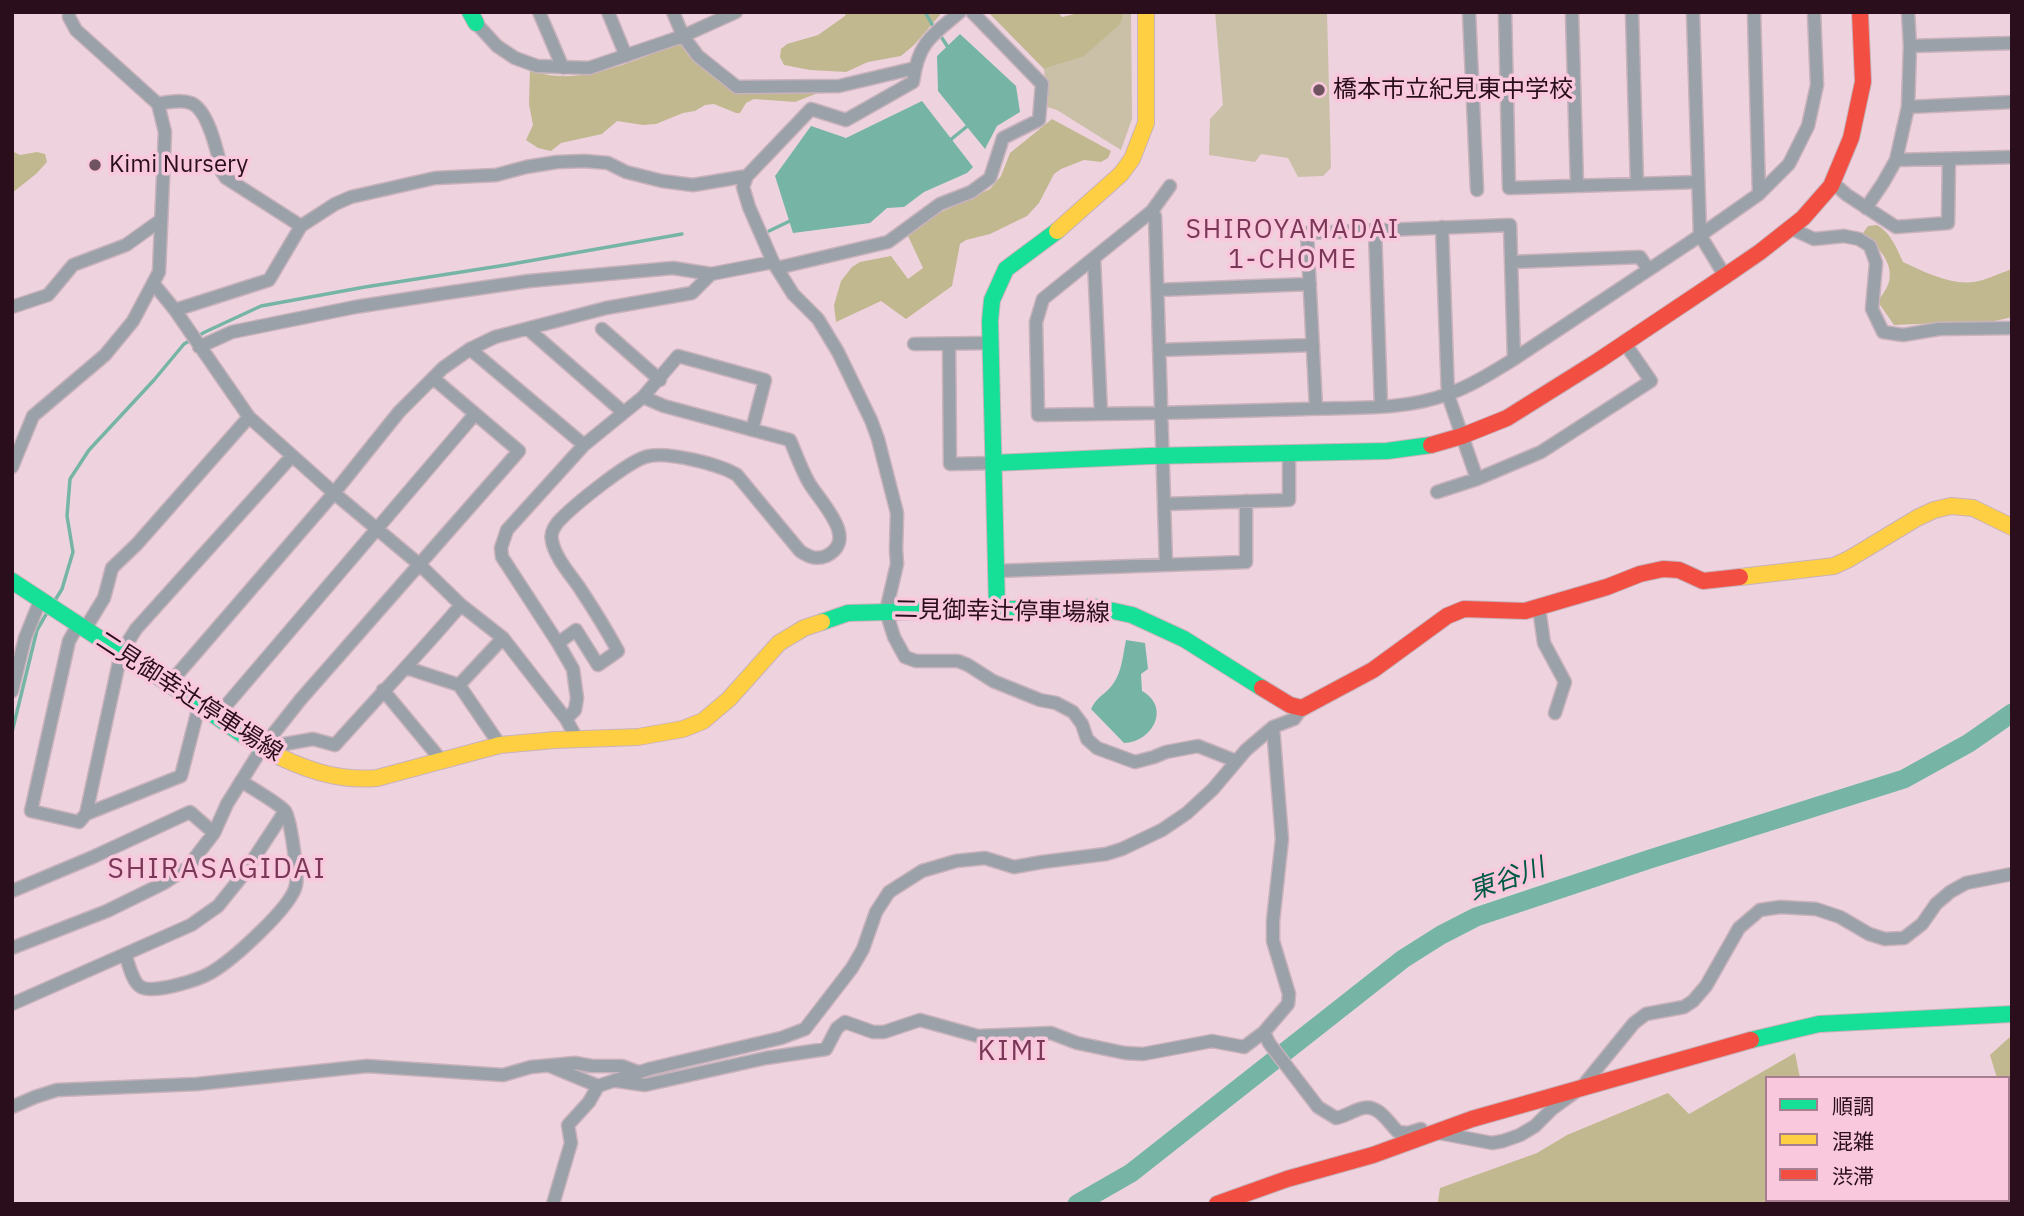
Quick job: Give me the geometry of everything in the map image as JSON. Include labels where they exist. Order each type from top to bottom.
[{"type":"street","points":[[12,467],[33,416],[105,355],[133,321],[159,271],[165,132],[158,104],[76,30],[69,12]]},
{"type":"street","points":[[539,12],[563,68]]},
{"type":"street","points":[[608,12],[626,56]]},
{"type":"street","points":[[673,12],[682,36],[698,56],[737,87],[839,86],[915,68]]},
{"type":"street","points":[[473,18],[497,46],[515,58],[537,66],[589,68],[682,36],[736,12]]},
{"type":"street","points":[[960,12],[926,41],[915,68],[913,82],[846,120],[811,109],[747,176],[743,187],[775,265],[793,294],[818,319],[838,352],[878,439],[897,513],[897,564],[886,611],[894,637],[905,657],[916,661],[958,661],[993,681],[1040,700],[1056,703],[1073,712],[1082,724],[1087,739],[1097,748],[1135,762],[1198,746],[1236,761]]},
{"type":"street","points":[[198,345],[232,332],[355,307],[446,293],[529,281],[673,268],[711,274],[775,265],[888,242],[940,204],[971,192],[990,178],[1003,138],[1040,120],[1041,84],[972,12]]},
{"type":"street","points":[[997,608],[990,343],[992,300],[1006,270],[1054,234],[1122,174],[1132,159],[1146,123],[1146,12]]},
{"type":"street","points":[[1469,12],[1476,190]]},
{"type":"street","points":[[1505,12],[1509,188],[1698,182]]},
{"type":"street","points":[[1572,12],[1577,186]]},
{"type":"street","points":[[1632,12],[1637,184]]},
{"type":"street","points":[[1693,12],[1700,235],[1725,276]]},
{"type":"street","points":[[1754,12],[1759,194]]},
{"type":"street","points":[[1170,186],[1152,211],[1043,299],[1036,322],[1038,415],[1381,406],[1448,395],[1514,359],[1700,235],[1759,194],[1789,163],[1808,126],[1817,85],[1814,12]]},
{"type":"street","points":[[949,344],[950,464],[1387,451],[1426,446],[1462,436],[1507,418],[1598,361],[1725,276],[1803,218],[1832,182],[1851,138],[1863,82],[1860,12]]},
{"type":"street","points":[[1866,208],[1896,160],[1908,107],[1908,12]]},
{"type":"street","points":[[1910,46],[2012,43]]},
{"type":"street","points":[[1908,107],[2012,102]]},
{"type":"street","points":[[158,104],[191,103],[197,107],[211,129],[226,178],[301,226]]},
{"type":"street","points":[[1896,160],[2012,157]]},
{"type":"street","points":[[1832,182],[1896,227],[1948,223],[1949,159]]},
{"type":"street","points":[[177,314],[269,280],[301,226],[351,197],[435,178],[496,175],[557,162],[608,163],[626,172],[663,181],[693,184],[747,176]]},
{"type":"street","points":[[1155,216],[1166,565]]},
{"type":"street","points":[[12,307],[48,295],[73,265],[126,245],[161,220]]},
{"type":"street","points":[[1316,408],[1307,233],[1510,225],[1514,359]]},
{"type":"street","points":[[1442,228],[1448,395],[1477,479]]},
{"type":"street","points":[[1790,228],[1814,239],[1844,236],[1859,239],[1870,246],[1876,263],[1872,309],[1883,332],[1903,335],[1938,329],[2012,328]]},
{"type":"street","points":[[1375,230],[1381,406]]},
{"type":"street","points":[[1511,262],[1640,257],[1648,269]]},
{"type":"street","points":[[1094,259],[1101,414]]},
{"type":"street","points":[[169,684],[334,493],[399,412],[443,368],[470,349],[495,337],[606,308],[692,293],[711,274]]},
{"type":"street","points":[[153,283],[249,417],[420,565],[461,605],[503,638],[566,719],[577,739]]},
{"type":"street","points":[[1157,290],[1310,284]]},
{"type":"street","points":[[602,329],[660,380]]},
{"type":"street","points":[[528,330],[623,412]]},
{"type":"street","points":[[1437,492],[1477,479],[1541,452],[1650,381],[1624,342]]},
{"type":"street","points":[[914,344],[990,343]]},
{"type":"street","points":[[1159,350],[1313,345]]},
{"type":"street","points":[[470,349],[584,445]]},
{"type":"street","points":[[566,719],[575,710],[578,698],[573,669],[502,557],[500,548],[508,530],[584,445],[643,397],[678,356],[765,380],[752,430]]},
{"type":"street","points":[[12,948],[107,911],[164,883],[187,868],[214,833],[227,804],[262,748],[519,451],[433,378]]},
{"type":"street","points":[[558,643],[576,630],[597,665],[618,651],[559,556],[552,541],[552,531],[557,523],[583,501],[638,459],[665,455],[727,469],[737,475],[800,551],[816,558],[832,552],[839,539],[839,528],[808,482],[790,440],[664,406],[643,397]]},
{"type":"street","points":[[217,716],[475,414]]},
{"type":"street","points":[[199,706],[181,776],[86,814],[79,822],[32,811],[69,641],[104,597],[112,568],[137,544],[249,417]]},
{"type":"street","points":[[1164,504],[1289,500],[1289,454]]},
{"type":"street","points":[[86,814],[121,653],[136,629],[292,456]]},
{"type":"street","points":[[996,571],[1246,562],[1246,502]]},
{"type":"street","points":[[549,1066],[598,1086],[638,1072],[781,1038],[805,1029],[852,968],[863,949],[876,912],[889,892],[922,871],[956,862],[985,858],[1014,867],[1106,854],[1162,830],[1187,813],[1213,789],[1245,750],[1273,727],[1294,719],[1302,708],[1373,670],[1447,616],[1464,609],[1525,611],[1663,569],[1679,570],[1703,581],[1833,566],[1850,560],[1928,511],[1952,505],[1968,507],[2012,527]]},
{"type":"street","name":"二見御幸辻停車場線","points":[[12,581],[262,748],[307,770],[356,780],[377,778],[500,745],[638,737],[683,729],[703,721],[729,699],[779,643],[804,628],[848,613],[1095,607],[1132,615],[1184,639],[1290,705],[1302,708]]},
{"type":"street","points":[[12,691],[25,638],[46,605]]},
{"type":"street","points":[[262,748],[313,739],[335,745],[461,605]]},
{"type":"street","points":[[1539,608],[1544,643],[1565,682],[1555,713]]},
{"type":"street","points":[[459,685],[503,638]]},
{"type":"street","points":[[407,668],[459,685],[500,745]]},
{"type":"street","points":[[383,690],[442,761]]},
{"type":"street","points":[[617,1081],[645,1085],[766,1058],[826,1049],[837,1028],[845,1022],[873,1032],[884,1032],[920,1020],[978,1036],[1051,1033],[1077,1043],[1143,1054],[1212,1041],[1244,1047],[1266,1037],[1288,1004],[1289,994],[1273,942],[1282,839],[1273,727]]},
{"type":"street","points":[[125,954],[135,982],[142,989],[164,990],[210,973],[242,951],[288,901],[296,885],[292,838],[285,811],[241,781]]},
{"type":"street","points":[[12,1004],[191,925],[219,906],[285,811]]},
{"type":"street","points":[[12,891],[190,812],[214,833]]},
{"type":"street","points":[[1266,1037],[1318,1107],[1336,1118],[1347,1116],[1364,1107],[1376,1109],[1398,1132],[1408,1133],[1422,1129],[1492,1143],[1503,1141],[1535,1126],[1552,1109],[1581,1088],[1634,1023],[1646,1014],[1684,1007],[1693,1001],[1706,986],[1739,929],[1760,910],[1780,906],[1816,909],[1840,917],[1869,934],[1885,939],[1904,938],[1922,924],[1936,904],[1950,892],[1966,883],[2012,874]]},
{"type":"street","points":[[1217,1204],[1287,1179],[1373,1155],[1472,1119],[1730,1045],[1819,1024],[2012,1014]]},
{"type":"street","points":[[12,1107],[57,1090],[197,1084],[367,1066],[503,1075],[531,1067],[575,1063],[622,1066],[638,1072]]},
{"type":"street","points":[[552,1204],[571,1143],[568,1125],[589,1102],[598,1086]]},
{"type":"shaded area","points":[[846,12],[941,12],[914,45],[901,56],[868,62],[846,72],[784,65],[780,57],[781,49],[787,44],[818,35],[845,16]]},
{"type":"shaded area","points":[[988,12],[1058,12],[1062,17],[1083,12],[1122,12],[1123,16],[1120,24],[1083,57],[1044,69]]},
{"type":"shaded area","points":[[1122,12],[1131,12],[1132,119],[1121,150],[1057,110],[1047,107],[1044,69],[1083,57],[1123,16]]},
{"type":"shaded area","points":[[1215,12],[1327,12],[1331,168],[1323,176],[1298,177],[1288,158],[1261,154],[1255,162],[1209,155],[1210,119],[1223,105]]},
{"type":"shaded area","points":[[960,34],[1016,86],[1020,112],[997,126],[985,149],[938,91],[937,56]]},
{"type":"shaded area","points":[[678,43],[735,91],[823,91],[795,102],[754,99],[746,103],[740,113],[714,104],[656,124],[617,121],[602,134],[561,143],[551,151],[538,148],[526,140],[533,125],[529,104],[530,69],[547,75],[584,74],[624,64]]},
{"type":"shaded area","points":[[922,101],[973,167],[967,173],[924,192],[904,207],[887,208],[870,223],[793,233],[775,176],[811,126],[846,138]]},
{"type":"shaded area","points":[[1052,119],[1111,151],[1108,158],[1101,162],[1084,160],[1061,169],[1054,174],[1039,203],[1027,216],[990,234],[960,244],[952,286],[906,319],[881,301],[836,322],[834,305],[841,281],[852,267],[860,262],[891,256],[908,279],[923,268],[908,236],[935,215],[990,189],[1001,176],[1010,153]]},
{"type":"shaded area","points":[[12,151],[20,155],[37,152],[45,154],[47,162],[12,193]]},
{"type":"shaded area","points":[[1877,225],[1890,236],[1903,262],[1937,277],[1955,282],[1974,282],[2012,269],[2012,317],[1995,321],[1894,325],[1878,302],[1889,282],[1889,267],[1883,254],[1863,233],[1868,226]]},
{"type":"shaded area","points":[[1126,640],[1145,643],[1148,669],[1141,674],[1142,691],[1151,698],[1157,714],[1155,723],[1143,737],[1124,743],[1091,709],[1116,679]]},
{"type":"shaded area","points":[[2012,1035],[2012,1148],[2010,1076],[1996,1076],[1990,1055]]},
{"type":"shaded area","points":[[1795,1053],[1800,1076],[1765,1076],[1765,1202],[1941,1204],[1435,1204],[1438,1202],[1440,1188],[1537,1153],[1567,1135],[1668,1093],[1689,1114]]},
{"type":"waterway","points":[[925,12],[933,26]]},
{"type":"waterway","points":[[942,38],[949,49]]},
{"type":"waterway","points":[[949,141],[970,124]]},
{"type":"waterway","points":[[769,231],[792,220]]},
{"type":"waterway","points":[[54,602],[62,589],[73,552],[67,516],[70,479],[89,450],[184,344],[261,306],[682,234]]},
{"type":"waterway","points":[[12,732],[37,630],[48,611]]},
{"type":"waterway","name":"東谷川","points":[[1077,1204],[1131,1173],[1403,959],[1441,935],[1476,917],[1904,779],[1969,743],[2012,713]]},
{"type":"traffic: fast","points":[[470,12],[476,23]]},
{"type":"traffic: fast","points":[[997,608],[990,321],[992,300],[1006,269],[1057,231]]},
{"type":"traffic: fast","points":[[994,463],[1150,456],[1387,451],[1431,445]]},
{"type":"traffic: fast","points":[[12,581],[262,748],[280,757]]},
{"type":"traffic: fast","points":[[822,622],[848,613],[1095,607],[1132,615],[1184,639],[1262,688]]},
{"type":"traffic: fast","points":[[1751,1040],[1819,1024],[2012,1014]]},
{"type":"traffic: slow","points":[[1057,231],[1121,174],[1132,159],[1146,123],[1146,12]]},
{"type":"traffic: slow","points":[[1740,577],[1834,566],[1917,518],[1951,506],[1973,508],[2012,527]]},
{"type":"traffic: slow","points":[[280,757],[327,774],[364,779],[377,778],[500,745],[638,737],[683,729],[703,721],[729,699],[779,643],[804,628],[822,622]]},
{"type":"traffic: jam","points":[[1431,445],[1507,418],[1725,276],[1803,218],[1831,186],[1851,138],[1863,82],[1860,12]]},
{"type":"traffic: jam","points":[[1262,688],[1290,705],[1302,708],[1373,670],[1447,616],[1464,609],[1525,611],[1663,569],[1679,570],[1703,581],[1740,577]]},
{"type":"traffic: jam","points":[[1217,1204],[1287,1179],[1373,1155],[1472,1119],[1751,1040]]},
{"type":"place","name":"橋本市立紀見東中学校","points":[[1319,90]]},
{"type":"place","name":"Kimi Nursery","points":[[95,165]]},
{"type":"district","name":"SHIROYAMADAI 1-CHOME","points":[[1293,245]]},
{"type":"district","name":"SHIRASAGIDAI","points":[[217,870]]},
{"type":"district","name":"KIMI","points":[[1013,1052]]}]
